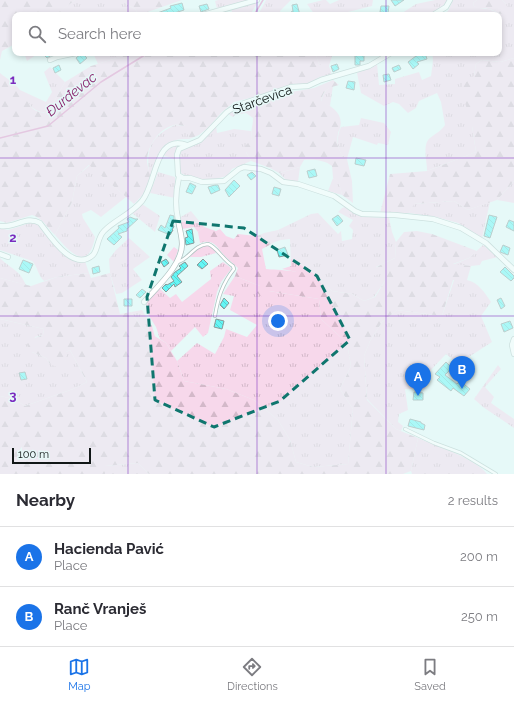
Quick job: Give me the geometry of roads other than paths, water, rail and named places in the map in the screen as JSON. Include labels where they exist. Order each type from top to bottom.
[{"type":"street","points":[[215,12],[257,0]]},
{"type":"street","points":[[438,12],[446,7],[450,0]]},
{"type":"street","points":[[50,60],[64,56]]},
{"type":"street","name":"Starčevica","points":[[179,176],[177,172],[177,153],[180,148],[200,140],[227,112],[236,106],[290,87],[308,86],[321,80],[369,66],[386,56]]},
{"type":"street","points":[[0,226],[9,227],[29,220],[34,220],[40,223],[63,251],[71,258],[76,260],[93,255],[99,237],[103,231],[135,209],[147,195],[164,148],[174,143],[187,145]]},
{"type":"street","points":[[144,302],[169,274],[177,262],[182,244],[177,218],[176,197],[179,176],[205,183],[224,181],[239,169],[244,168],[261,169],[271,173],[283,182],[298,184],[334,196],[355,211],[362,214],[395,215],[433,219],[461,228],[486,243],[514,270]]},
{"type":"street","points":[[0,254],[8,257]]},
{"type":"street","points":[[514,339],[512,345],[514,354]]},
{"type":"lane","points":[[177,262],[181,261],[199,246],[208,244],[212,245],[222,258],[233,266],[234,269],[224,283],[219,295],[215,316]]},
{"type":"lane","points":[[405,429],[434,443],[461,453],[496,474]]},
{"type":"waterway","name":"Đurđevac","points":[[256,12],[263,0]]},
{"type":"waterway","name":"Đurđevac","points":[[0,138],[48,126],[101,82],[143,56]]},
{"type":"place","name":"Ranč Vranješ","points":[[462,389]]},
{"type":"place","name":"Hacienda Pavić","points":[[418,396]]}]
